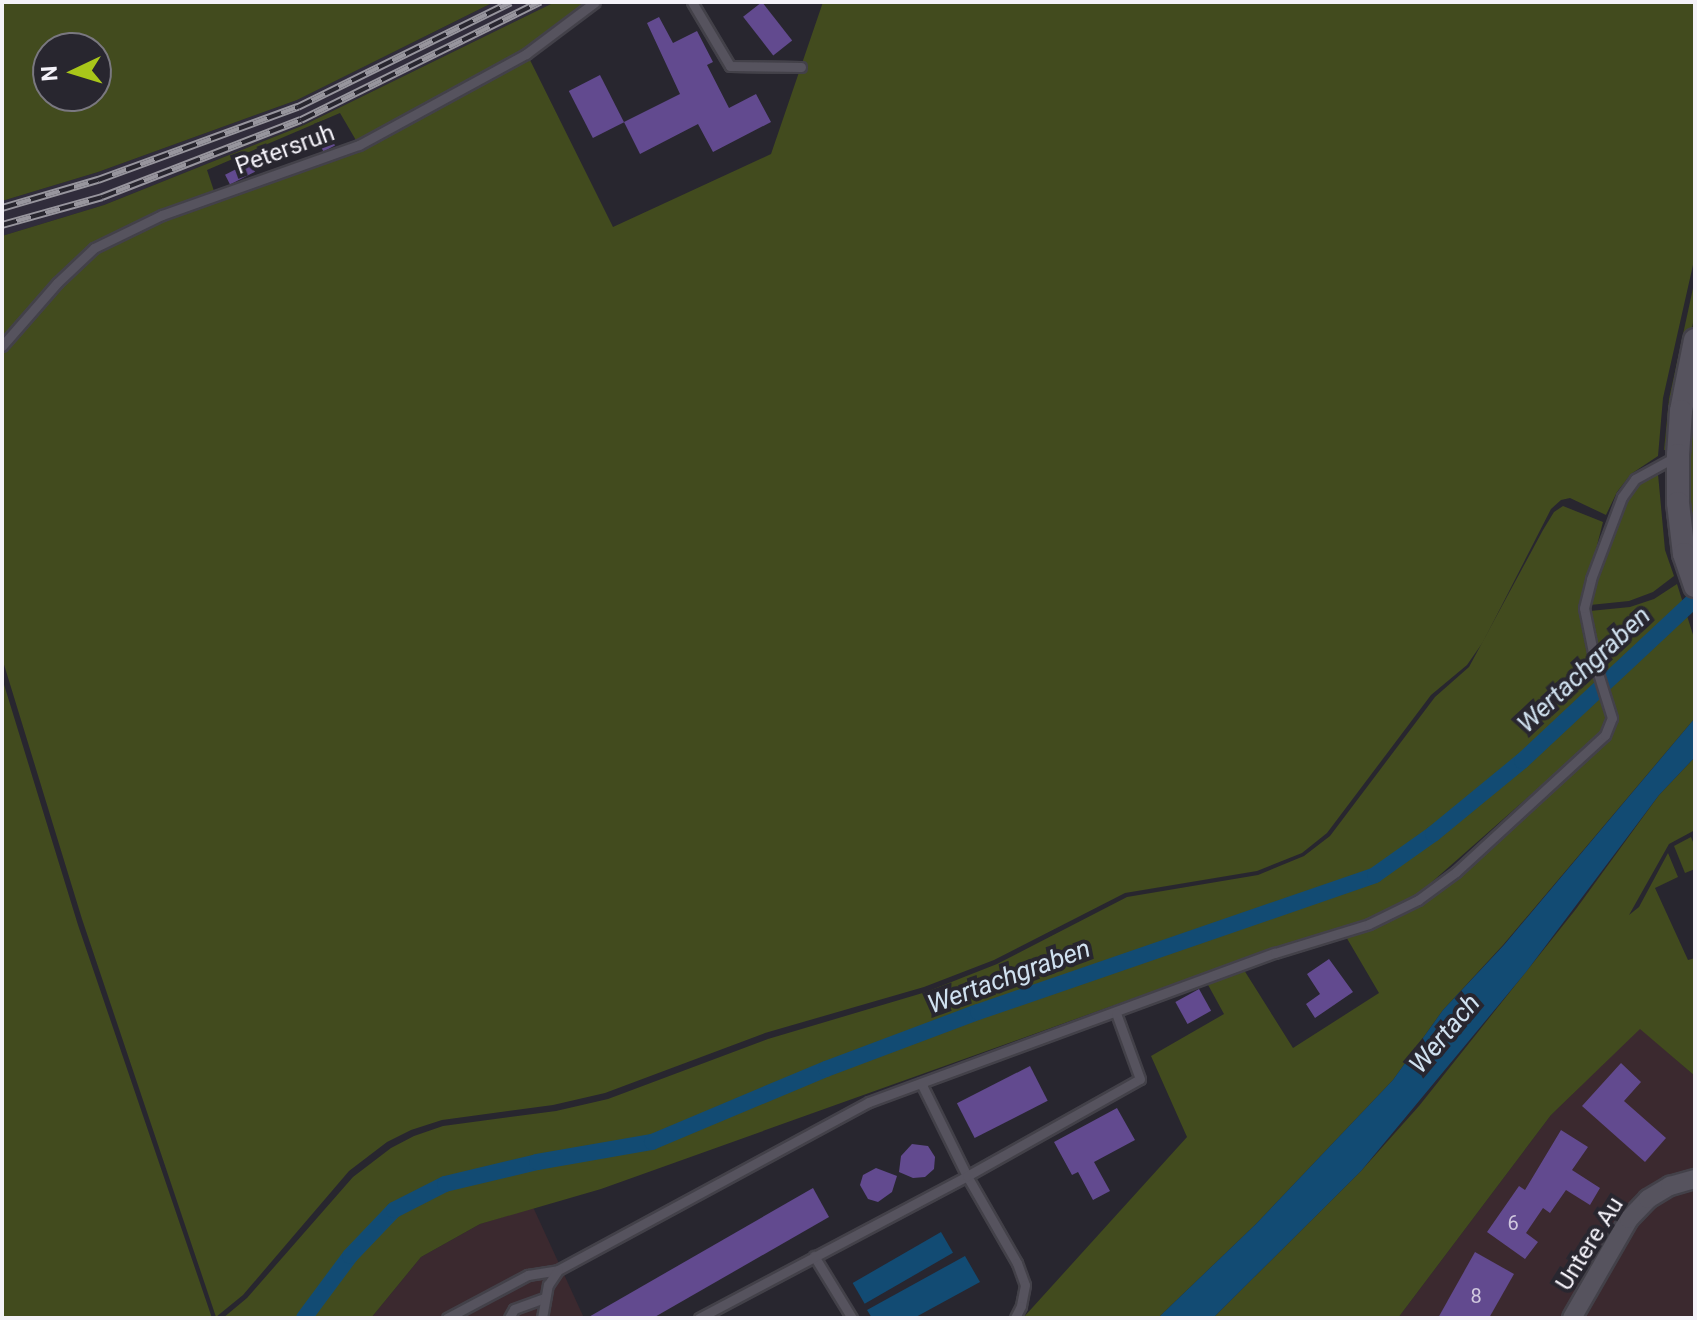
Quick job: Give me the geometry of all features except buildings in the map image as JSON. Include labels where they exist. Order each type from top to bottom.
[{"type":"street","points":[[1695,340],[1681,411],[1678,455],[1678,503],[1684,554],[1695,586]]},
{"type":"street","name":"Untere Au","points":[[1572,1318],[1629,1219],[1648,1199],[1670,1186],[1695,1179]]},
{"type":"lane","name":"Petersruh","points":[[2,346],[57,283],[94,248],[162,215],[359,145],[526,54],[595,2]]},
{"type":"lane","points":[[692,2],[730,66],[801,67]]},
{"type":"lane","points":[[447,1318],[518,1280],[558,1270],[829,1122],[921,1083],[1275,953],[1369,924],[1418,900],[1456,872],[1605,735],[1612,718],[1596,667],[1584,608],[1598,553],[1622,497],[1635,479],[1678,455]]},
{"type":"lane","points":[[699,1318],[967,1176],[1140,1079],[1116,1013]]},
{"type":"lane","points":[[921,1083],[967,1176],[1017,1263],[1025,1285],[1015,1318]]},
{"type":"lane","points":[[814,1256],[852,1318]]},
{"type":"lane","points":[[542,1318],[545,1298],[558,1270]]},
{"type":"lane","points":[[509,1318],[514,1309],[545,1298]]},
{"type":"shaded area","points":[[494,2],[555,2],[304,125],[104,205],[2,236],[2,201],[98,172],[297,100]]},
{"type":"shaded area","points":[[1640,1028],[1695,1076],[1695,1318],[1398,1318],[1551,1115]]},
{"type":"shaded area","points":[[533,1207],[584,1318],[371,1318],[421,1257],[480,1224]]},
{"type":"green space","points":[[2,2],[494,2],[297,100],[98,172],[2,201]]},
{"type":"green space","points":[[555,2],[592,2],[524,51],[357,142],[340,113],[207,170],[215,194],[134,223],[93,245],[2,341],[2,236],[104,205],[304,125]]},
{"type":"green space","points":[[823,2],[1695,2],[1695,256],[1663,398],[1658,456],[1631,474],[1617,492],[1606,515],[1570,498],[1561,500],[1551,509],[1483,642],[1467,665],[1431,695],[1327,833],[1302,853],[1257,871],[1125,893],[994,960],[924,987],[765,1033],[605,1093],[553,1105],[442,1120],[411,1130],[387,1142],[349,1171],[243,1295],[216,1317],[82,919],[2,658],[2,350],[59,284],[96,250],[136,228],[360,148],[528,56],[613,227],[771,154]]},
{"type":"green space","points":[[1695,279],[1695,311],[1671,449],[1664,450],[1669,399]]},
{"type":"green space","points":[[1695,376],[1695,543],[1692,544],[1686,455]]},
{"type":"green space","points":[[1658,474],[1665,550],[1674,576],[1653,592],[1629,601],[1590,605],[1603,555],[1626,499],[1638,485]]},
{"type":"green space","points":[[1563,506],[1603,522],[1580,612],[1607,719],[1602,732],[1416,896],[1369,920],[1274,948],[601,1189],[480,1224],[421,1257],[371,1318],[223,1318],[247,1298],[353,1177],[391,1148],[414,1136],[443,1126],[556,1111],[608,1099],[768,1039],[926,992],[997,964],[1127,897],[1258,875],[1304,856],[1330,836],[1435,697],[1469,667],[1543,530],[1554,512]]},
{"type":"green space","points":[[1677,584],[1695,641],[1695,718],[1503,945],[1443,1010],[1393,1080],[1256,1224],[1158,1318],[1023,1318],[1187,1137],[1151,1056],[1224,1014],[1207,983],[1244,970],[1293,1048],[1379,993],[1345,935],[1372,928],[1420,906],[1609,737],[1617,719],[1599,665],[1590,611],[1630,607],[1654,599]]},
{"type":"green space","points":[[2,678],[78,925],[212,1318],[2,1318]]},
{"type":"green space","points":[[1695,757],[1695,830],[1669,844],[1629,915],[1639,907],[1668,853],[1678,877],[1655,888],[1688,960],[1695,958],[1695,1076],[1640,1029],[1551,1115],[1398,1318],[1213,1318],[1361,1171],[1419,1106],[1576,909],[1659,795]]},
{"type":"green space","points":[[1691,837],[1695,847],[1695,869],[1685,873],[1674,846]]},
{"type":"water","name":"Wertach","points":[[1695,718],[1695,757],[1659,795],[1526,972],[1361,1171],[1213,1318],[1158,1318],[1256,1224],[1393,1080],[1443,1010],[1504,945]]},
{"type":"water","points":[[941,1232],[953,1253],[865,1304],[853,1283]]},
{"type":"water","points":[[965,1256],[980,1282],[914,1318],[872,1318],[867,1310]]},
{"type":"waterway","name":"Wertachgraben","points":[[304,1318],[350,1256],[394,1210],[445,1184],[537,1162],[652,1142],[826,1069],[978,1012],[1375,875],[1433,834],[1522,761],[1695,599]]},
{"type":"railway","points":[[2,208],[98,180],[298,107],[511,2]]},
{"type":"railway","points":[[2,225],[102,197],[301,120],[540,2]]}]
